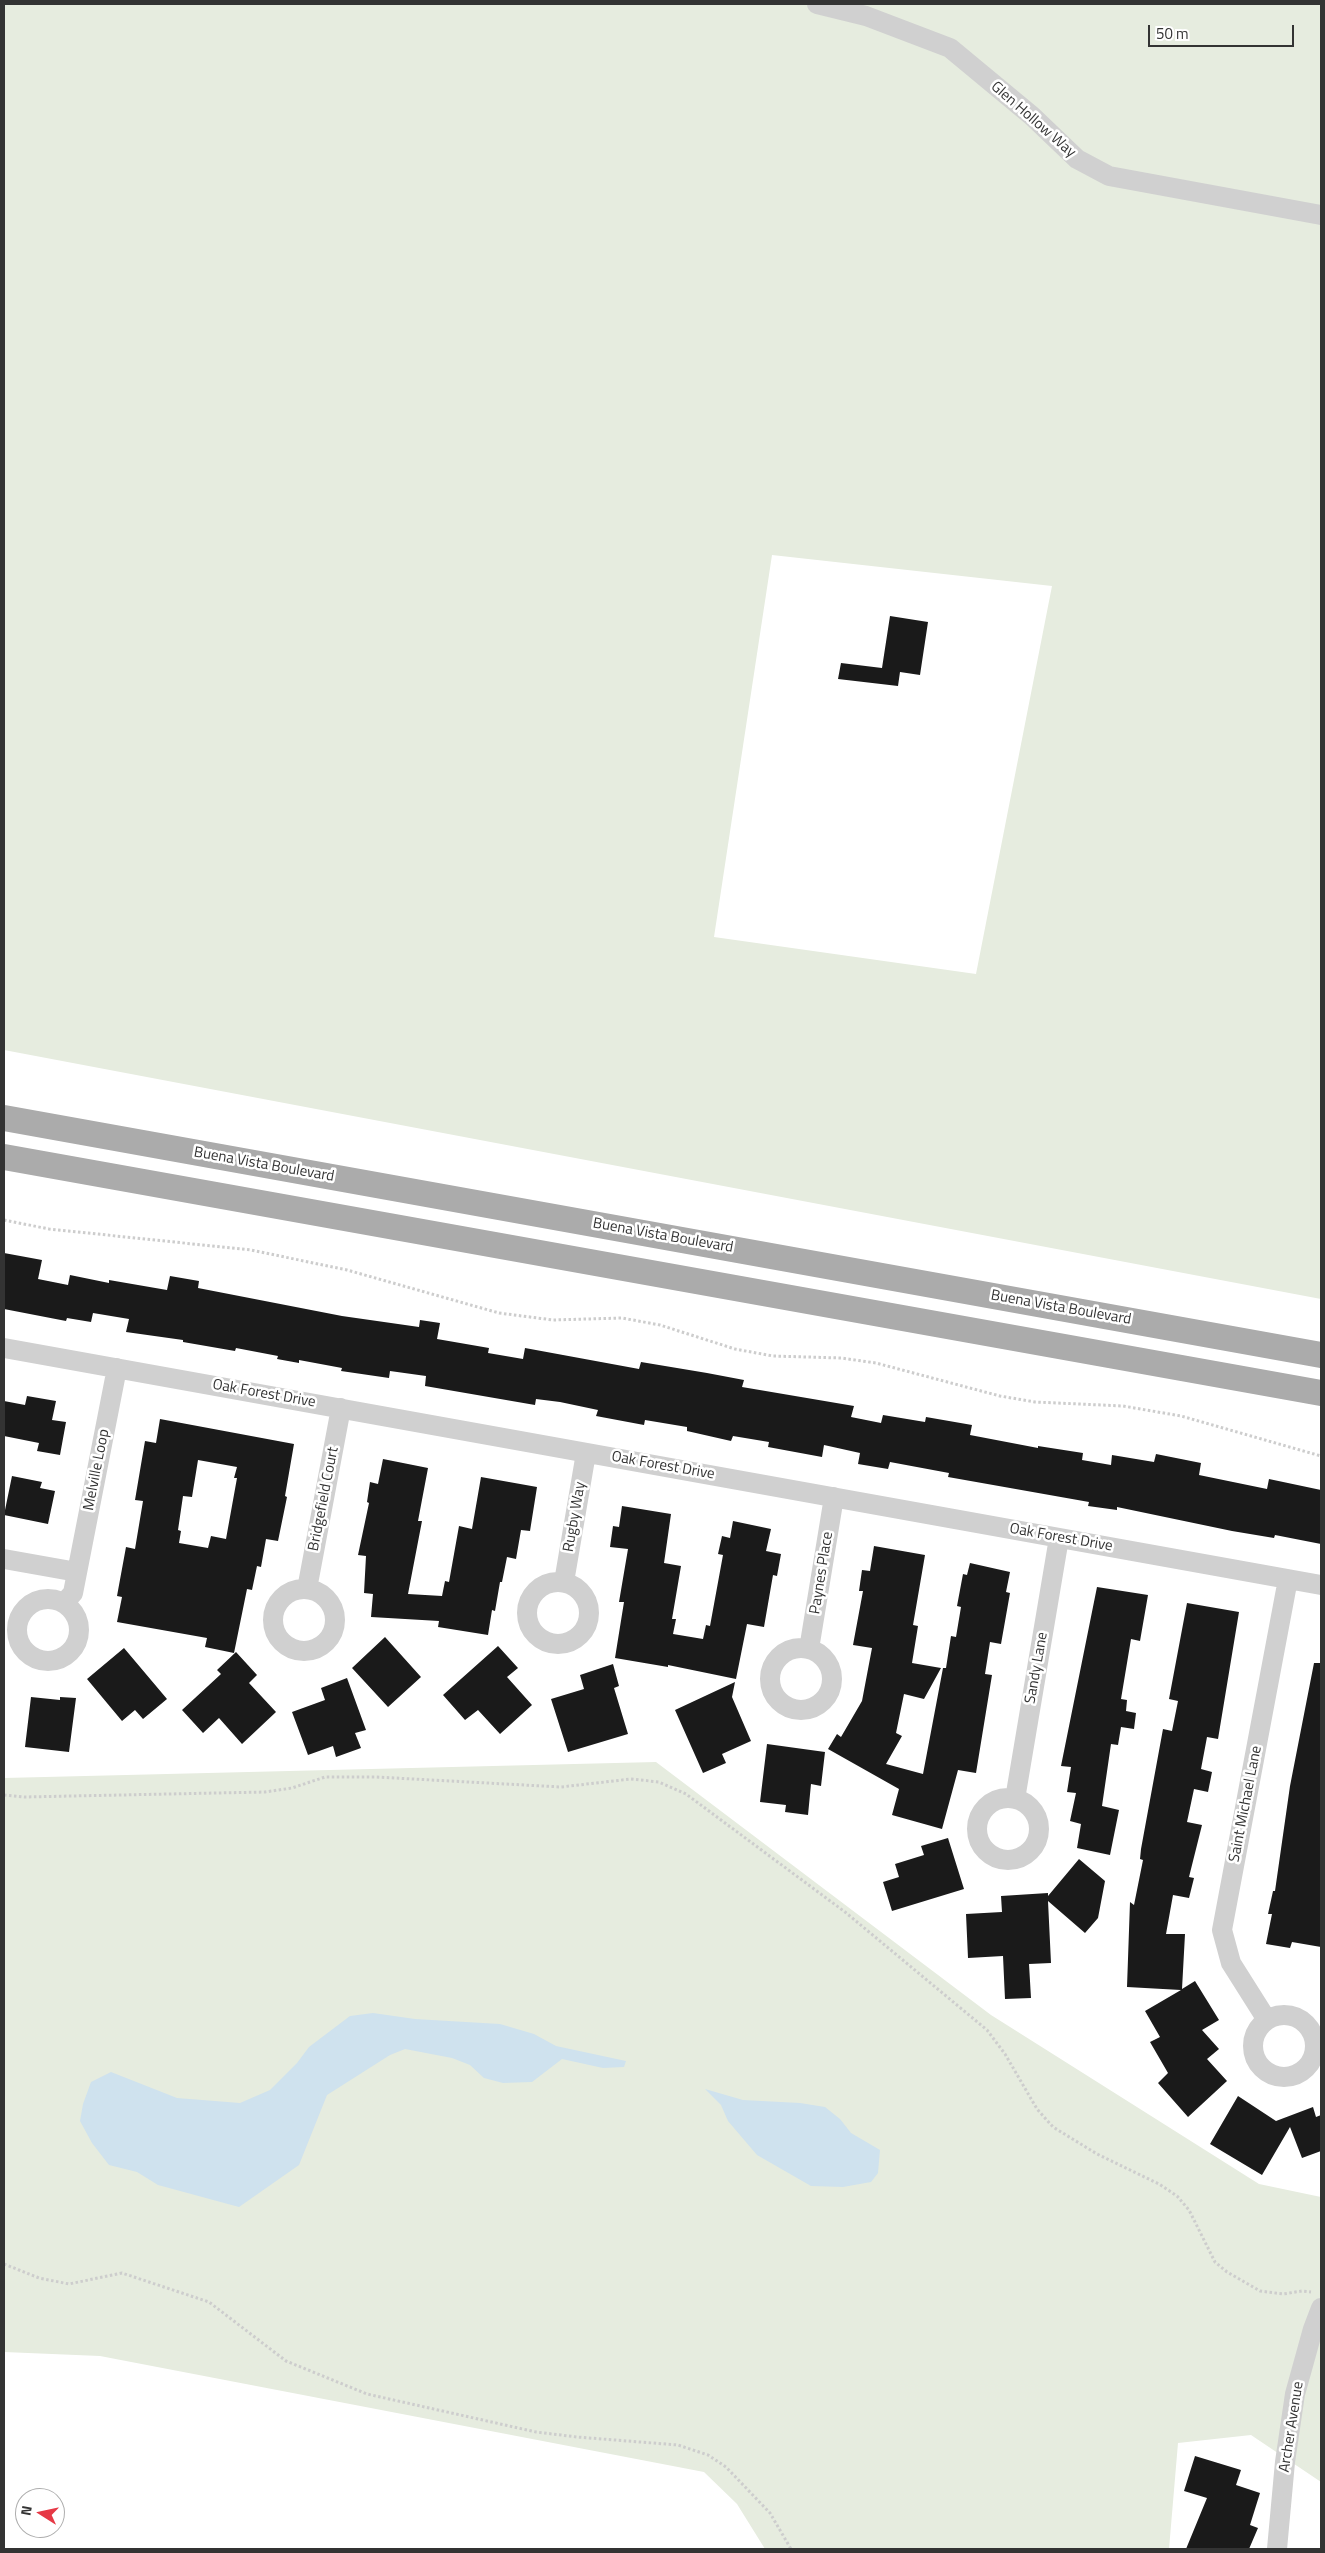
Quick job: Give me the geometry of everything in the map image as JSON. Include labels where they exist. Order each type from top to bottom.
[{"type":"main road","name":"Buena Vista Boulevard","points":[[4,1118],[1321,1355]]},
{"type":"main road","points":[[4,1157],[1321,1393]]},
{"type":"street","name":"Glen Hollow Way","points":[[817,4],[866,16],[950,48],[1032,116],[1077,159],[1109,176],[1321,215]]},
{"type":"street","name":"Oak Forest Drive","points":[[4,1348],[1321,1585]]},
{"type":"street","name":"Melville Loop","points":[[64,1603],[73,1593],[117,1368]]},
{"type":"street","name":"Bridgefield Court","points":[[307,1589],[341,1408]]},
{"type":"street","name":"Rugby Way","points":[[564,1582],[586,1452]]},
{"type":"street","name":"Paynes Place","points":[[809,1649],[834,1497]]},
{"type":"street","name":"Sandy Lane","points":[[1015,1798],[1059,1538]]},
{"type":"street","points":[[4,1559],[77,1572]]},
{"type":"street","name":"Saint Michael Lane","points":[[1266,2020],[1231,1963],[1222,1930],[1288,1579]]},
{"type":"street","name":"Archer Avenue","points":[[1277,2549],[1285,2462],[1295,2394],[1313,2329],[1316,2300]]},
{"type":"path","points":[[4,1220],[50,1228],[251,1250],[347,1270],[499,1313],[553,1320],[622,1318],[660,1325],[736,1349],[773,1356],[841,1358],[876,1363],[1000,1396],[1035,1402],[1123,1406],[1171,1415],[1321,1456]]},
{"type":"path","points":[[4,1795],[24,1797],[265,1792],[292,1788],[325,1777],[376,1777],[561,1787],[631,1779],[659,1782],[686,1794],[845,1912],[987,2030],[1005,2054],[1036,2109],[1053,2127],[1097,2154],[1159,2184],[1177,2196],[1189,2210],[1215,2262],[1227,2272],[1260,2291],[1283,2294],[1302,2291],[1316,2300]]},
{"type":"path","points":[[4,2264],[38,2278],[69,2284],[122,2273],[209,2302],[286,2361],[367,2394],[536,2432],[678,2445],[708,2455],[726,2467],[770,2513],[790,2549]]},
{"type":"shaded area","points":[[4,4],[1321,4],[1321,1299],[4,1050]],"holes":[[[772,555],[1052,586],[976,974],[714,937]]]},
{"type":"shaded area","points":[[656,1762],[991,2015],[1259,2184],[1321,2197],[1321,2482],[1251,2435],[1178,2443],[1169,2549],[765,2549],[737,2504],[704,2472],[100,2356],[4,2352],[4,1778]]},
{"type":"water","points":[[373,2013],[415,2019],[500,2024],[534,2034],[556,2046],[626,2061],[624,2067],[603,2068],[562,2059],[532,2082],[503,2083],[484,2078],[470,2065],[452,2058],[405,2049],[390,2055],[327,2095],[299,2165],[239,2207],[158,2185],[137,2172],[109,2165],[92,2143],[80,2121],[83,2104],[91,2082],[111,2072],[177,2098],[240,2103],[270,2090],[297,2063],[309,2047],[350,2016]]},
{"type":"water","points":[[705,2089],[743,2100],[800,2103],[825,2107],[840,2119],[851,2133],[880,2150],[878,2173],[871,2182],[843,2187],[811,2186],[757,2155],[728,2121],[721,2105]]},
{"type":"building","points":[[890,616],[928,622],[920,675],[900,672],[898,686],[838,679],[841,663],[882,668]]},
{"type":"building","points":[[4,1253],[42,1260],[38,1279],[68,1285],[70,1275],[109,1283],[109,1280],[167,1290],[170,1276],[199,1281],[198,1288],[342,1316],[419,1327],[420,1320],[440,1323],[437,1339],[489,1348],[488,1353],[523,1359],[525,1348],[639,1369],[641,1362],[707,1373],[744,1380],[742,1387],[854,1406],[851,1417],[881,1423],[883,1415],[925,1422],[926,1417],[972,1425],[970,1435],[1038,1448],[1038,1446],[1083,1453],[1082,1460],[1111,1465],[1112,1455],[1154,1462],[1156,1454],[1201,1463],[1199,1475],[1267,1489],[1269,1479],[1321,1490],[1321,1544],[1275,1535],[1274,1538],[1232,1531],[1117,1507],[1117,1510],[1088,1506],[1089,1502],[948,1477],[949,1473],[890,1462],[888,1469],[858,1464],[860,1453],[824,1445],[822,1457],[768,1447],[769,1442],[733,1436],[731,1441],[687,1431],[687,1427],[645,1420],[644,1425],[596,1416],[598,1410],[560,1402],[536,1399],[535,1405],[425,1386],[426,1376],[390,1371],[389,1378],[341,1371],[342,1368],[299,1360],[299,1363],[277,1359],[278,1356],[236,1348],[235,1351],[183,1342],[183,1340],[126,1332],[129,1319],[93,1313],[91,1322],[67,1318],[66,1321],[4,1309]]},
{"type":"building","points":[[27,1396],[56,1401],[52,1420],[66,1422],[60,1455],[37,1451],[39,1443],[4,1436],[4,1401],[25,1405]]},
{"type":"building","points":[[160,1419],[294,1444],[285,1496],[287,1497],[278,1541],[266,1539],[261,1567],[257,1566],[252,1590],[247,1589],[234,1653],[205,1647],[207,1638],[117,1622],[122,1597],[117,1596],[126,1547],[135,1549],[143,1501],[135,1500],[145,1441],[156,1443]],"holes":[[[198,1460],[237,1467],[234,1478],[237,1478],[226,1539],[211,1536],[208,1548],[179,1543],[181,1531],[178,1530],[183,1496],[192,1497]]]},
{"type":"building","points":[[383,1459],[428,1468],[418,1521],[422,1521],[408,1594],[442,1596],[445,1581],[449,1582],[459,1526],[472,1529],[481,1477],[537,1487],[530,1531],[521,1530],[516,1559],[507,1557],[495,1611],[492,1610],[488,1635],[438,1627],[439,1621],[371,1617],[373,1594],[364,1593],[366,1556],[358,1555],[369,1503],[367,1502],[370,1482],[378,1484]]},
{"type":"building","points":[[12,1476],[42,1482],[40,1488],[55,1491],[48,1524],[4,1515]]},
{"type":"building","points":[[622,1506],[671,1514],[664,1563],[681,1566],[672,1619],[676,1619],[673,1634],[703,1639],[706,1625],[710,1626],[723,1555],[718,1554],[722,1536],[730,1538],[733,1521],[771,1529],[766,1551],[781,1554],[777,1576],[773,1575],[764,1627],[747,1624],[736,1679],[668,1665],[668,1667],[615,1658],[624,1602],[619,1602],[628,1549],[610,1547],[613,1526],[619,1527]]},
{"type":"building","points":[[874,1546],[925,1555],[913,1625],[918,1626],[912,1663],[941,1668],[924,1699],[904,1694],[896,1733],[902,1736],[886,1764],[923,1774],[943,1668],[946,1668],[951,1636],[956,1637],[961,1607],[957,1606],[963,1574],[967,1575],[970,1563],[1010,1572],[1006,1592],[1010,1593],[1001,1644],[990,1642],[985,1674],[992,1675],[976,1773],[958,1770],[942,1829],[892,1815],[899,1789],[828,1749],[837,1734],[841,1737],[862,1701],[872,1648],[853,1645],[863,1591],[859,1591],[862,1570],[870,1571]]},
{"type":"building","points":[[1097,1587],[1148,1595],[1140,1641],[1131,1639],[1121,1699],[1127,1700],[1126,1711],[1136,1713],[1134,1729],[1121,1727],[1118,1745],[1111,1744],[1102,1806],[1119,1810],[1110,1855],[1077,1848],[1081,1824],[1070,1821],[1076,1793],[1067,1792],[1071,1767],[1061,1766]]},
{"type":"building","points":[[1187,1603],[1239,1612],[1218,1739],[1207,1737],[1201,1769],[1212,1772],[1208,1792],[1194,1789],[1187,1822],[1202,1825],[1189,1877],[1194,1878],[1189,1898],[1173,1895],[1166,1934],[1185,1934],[1182,1989],[1195,1981],[1219,2020],[1202,2030],[1219,2049],[1207,2059],[1227,2081],[1188,2117],[1158,2083],[1168,2073],[1150,2042],[1160,2037],[1145,2011],[1181,1990],[1127,1987],[1130,1902],[1134,1905],[1143,1860],[1140,1859],[1141,1849],[1163,1729],[1172,1731],[1178,1701],[1169,1699]]},
{"type":"building","points":[[385,1637],[421,1677],[388,1707],[352,1668]]},
{"type":"building","points":[[498,1646],[518,1668],[507,1677],[532,1705],[500,1734],[478,1710],[465,1720],[443,1695]]},
{"type":"building","points":[[124,1648],[167,1699],[143,1719],[135,1710],[122,1721],[87,1679]]},
{"type":"building","points":[[236,1652],[257,1675],[249,1683],[276,1712],[242,1744],[219,1718],[203,1733],[182,1710],[221,1674],[217,1670]]},
{"type":"building","points":[[1314,1663],[1321,1663],[1321,1947],[1292,1942],[1290,1948],[1266,1944],[1272,1914],[1268,1914],[1273,1891],[1275,1891],[1290,1786]]},
{"type":"building","points":[[613,1664],[619,1686],[614,1688],[628,1734],[568,1752],[551,1699],[584,1689],[580,1675]]},
{"type":"building","points":[[347,1678],[366,1730],[355,1733],[361,1748],[336,1757],[333,1746],[308,1755],[292,1712],[325,1700],[321,1688]]},
{"type":"building","points":[[735,1682],[732,1697],[751,1741],[722,1754],[726,1763],[703,1773],[675,1710]]},
{"type":"building","points":[[31,1697],[60,1700],[60,1697],[76,1698],[69,1752],[25,1747]]},
{"type":"building","points":[[767,1744],[825,1752],[821,1786],[811,1784],[808,1815],[785,1812],[786,1805],[760,1802]]},
{"type":"building","points":[[948,1838],[964,1889],[892,1911],[883,1882],[899,1877],[895,1864],[924,1855],[921,1846]]},
{"type":"building","points":[[1079,1859],[1105,1881],[1098,1918],[1085,1933],[1048,1901],[1051,1963],[1029,1964],[1031,1998],[1005,1999],[1003,1956],[968,1958],[966,1914],[1002,1912],[1001,1896],[1048,1893],[1048,1896]]},
{"type":"building","points":[[1238,2096],[1276,2121],[1313,2107],[1316,2117],[1321,2115],[1321,2151],[1302,2158],[1290,2127],[1262,2175],[1210,2144]]},
{"type":"building","points":[[1195,2456],[1241,2470],[1236,2485],[1260,2493],[1250,2525],[1258,2528],[1249,2549],[1186,2549],[1207,2498],[1184,2491]]}]
